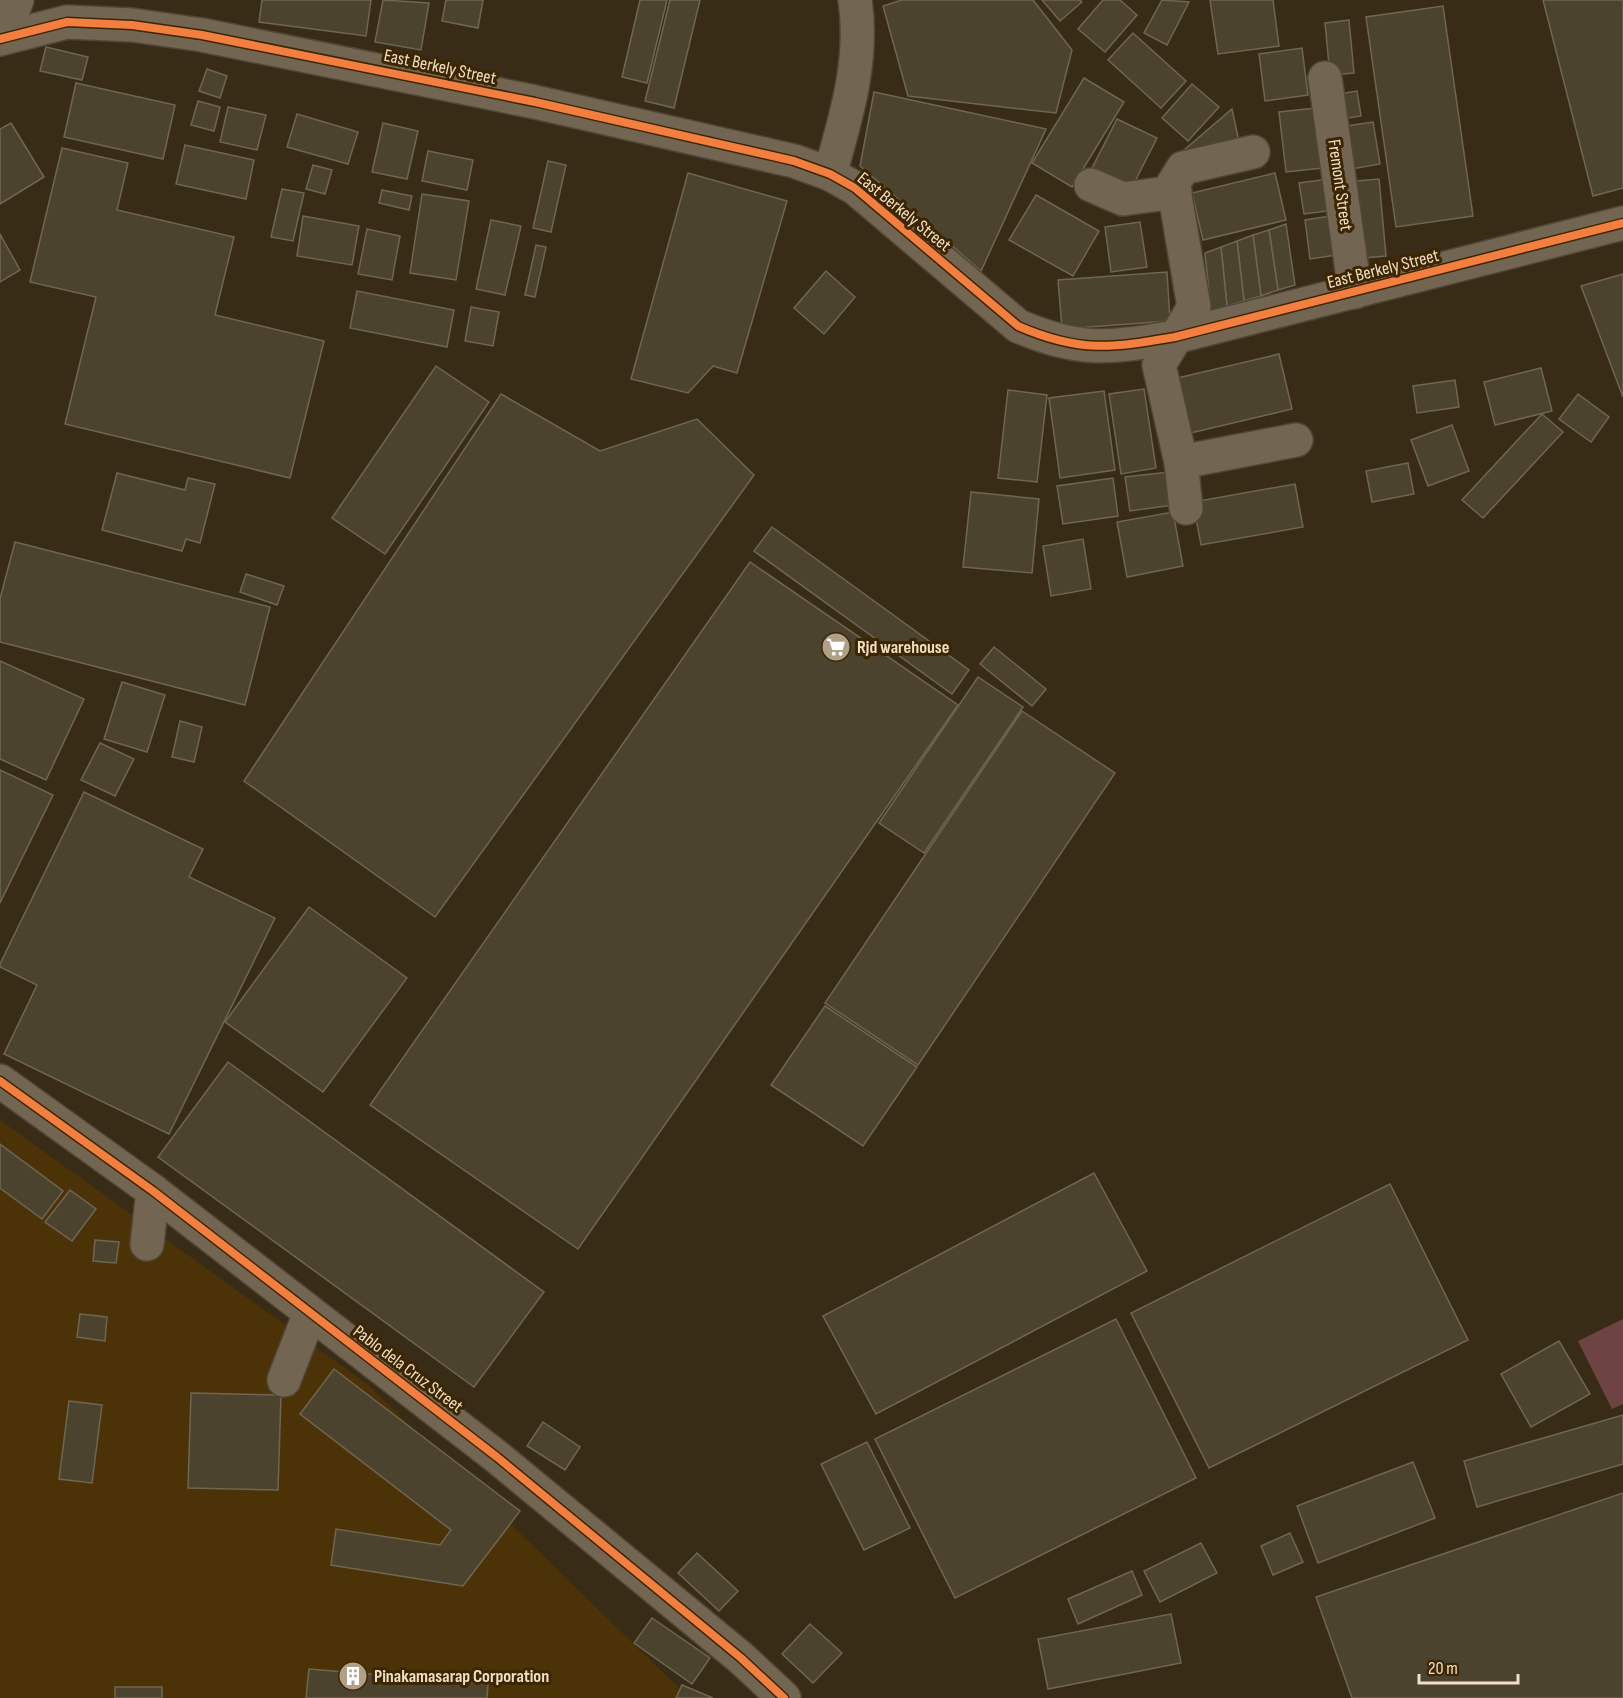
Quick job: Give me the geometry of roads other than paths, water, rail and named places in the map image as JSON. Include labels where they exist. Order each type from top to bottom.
[{"type":"street","points":[[1,38],[17,0]]},
{"type":"street","points":[[830,174],[851,100],[858,53],[855,0]]},
{"type":"street","name":"East Berkely Street","points":[[1,38],[67,22],[132,25],[202,35],[755,151],[830,174],[855,188],[990,305],[1018,326],[1049,340],[1084,347],[1121,346],[1175,337],[1623,223]]},
{"type":"street","name":"Fremont Street","points":[[1325,78],[1356,292]]},
{"type":"street","points":[[1186,508],[1182,462],[1159,365],[1194,307],[1175,192],[1176,177],[1183,168],[1253,152]]},
{"type":"street","points":[[1091,185],[1123,199],[1175,192]]},
{"type":"street","points":[[1182,462],[1296,440]]},
{"type":"street","name":"Pablo dela Cruz Street","points":[[0,1081],[153,1191],[497,1457],[741,1658],[784,1698]]},
{"type":"street","points":[[147,1244],[153,1191]]},
{"type":"street","points":[[284,1380],[310,1313]]},
{"type":"place","name":"Rjd warehouse","points":[[836,647]]},
{"type":"place","name":"Pinakamasarap Corporation","points":[[353,1676]]}]
